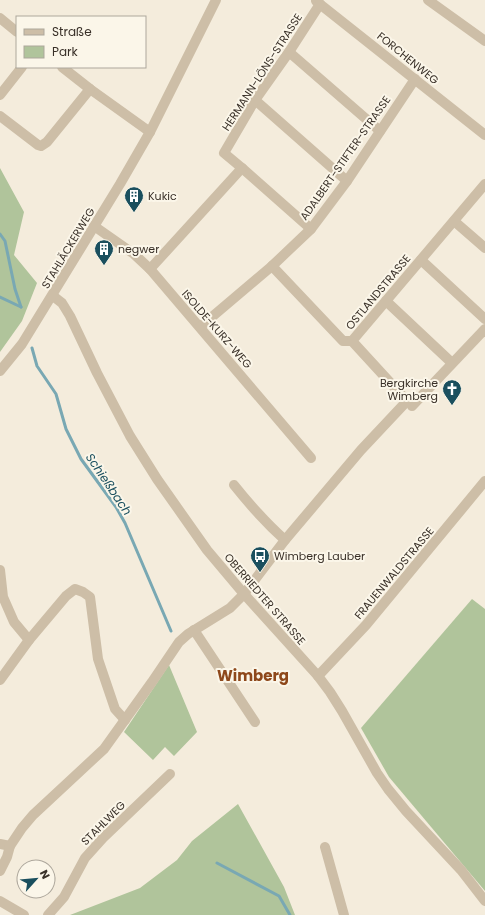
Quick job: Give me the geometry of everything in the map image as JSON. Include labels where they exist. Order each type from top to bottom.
[{"type":"street","name":"STAHLÄCKERWEG","points":[[0,371],[22,344],[53,296],[150,132],[216,0]]},
{"type":"street","points":[[428,0],[485,41]]},
{"type":"street","name":"HERMANN-LÖNS-STRASSE","points":[[311,229],[242,168],[223,155],[255,100],[290,52],[317,2]]},
{"type":"street","name":"FORCHENWEG","points":[[317,2],[485,135]]},
{"type":"street","points":[[0,18],[16,31]]},
{"type":"street","points":[[290,52],[380,131]]},
{"type":"street","points":[[0,94],[21,68]]},
{"type":"street","points":[[63,68],[150,132]]},
{"type":"street","name":"ADALBERT-STIFTER-STRASSE","points":[[200,327],[272,266],[311,229],[347,181],[415,79]]},
{"type":"street","points":[[0,116],[41,146],[47,142],[90,89]]},
{"type":"street","points":[[255,100],[347,181]]},
{"type":"street","points":[[150,269],[242,168]]},
{"type":"street","name":"OSTLANDSTRASSE","points":[[0,871],[7,857],[5,845],[33,815],[104,749],[179,642],[194,630],[230,608],[244,594],[285,540],[361,450],[407,401],[352,341],[485,184]]},
{"type":"street","points":[[454,221],[485,248]]},
{"type":"street","name":"ISOLDE-KURZ-WEG","points":[[94,226],[134,254],[150,269],[311,458]]},
{"type":"street","points":[[421,260],[485,319]]},
{"type":"street","points":[[272,266],[343,341],[352,341]]},
{"type":"street","name":"OBERRIEDTER STRASSE","points":[[53,296],[62,302],[70,316],[130,436],[157,479],[207,550],[244,594],[318,676],[342,711],[377,773],[388,789],[406,811],[461,870],[485,901]]},
{"type":"street","points":[[386,301],[452,363]]},
{"type":"street","points":[[412,406],[485,329]]},
{"type":"street","name":"FRAUENWALDSTRASSE","points":[[318,676],[366,625],[485,482]]},
{"type":"street","points":[[234,485],[265,522],[285,540]]},
{"type":"street","points":[[0,570],[3,598],[14,622],[29,640]]},
{"type":"street","points":[[0,680],[29,640],[66,596],[75,589],[90,597],[98,659],[115,709],[125,720]]},
{"type":"street","points":[[194,630],[255,722]]},
{"type":"street","name":"STAHLWEG","points":[[48,915],[64,897],[85,858],[103,838],[170,774]]},
{"type":"street","points":[[325,847],[344,915]]},
{"type":"street","points":[[0,901],[24,915]]},
{"type":"green space","points":[[0,168],[24,212],[14,255],[37,283],[22,321],[0,352]]},
{"type":"green space","points":[[472,599],[485,609],[485,891],[389,777],[361,728]]},
{"type":"green space","points":[[169,665],[197,732],[174,756],[165,747],[153,760],[124,732]]},
{"type":"green space","points":[[238,804],[284,887],[295,915],[70,915],[140,888],[177,860],[192,841]]},
{"type":"waterway","points":[[0,234],[5,241],[15,289],[21,307]]},
{"type":"waterway","points":[[0,297],[21,307]]},
{"type":"waterway","name":"Schießbach","points":[[32,348],[37,366],[56,394],[66,429],[81,459],[116,507],[125,523],[171,631]]},
{"type":"waterway","points":[[217,863],[279,896],[290,915]]},
{"type":"place","name":"Kukic","points":[[134,213]]},
{"type":"place","name":"negwer","points":[[104,266]]},
{"type":"place","name":"Bergkirche Wimberg","points":[[452,406]]},
{"type":"place","name":"Wimberg Lauber","points":[[260,573]]},
{"type":"district","name":"Wimberg","points":[[253,675]]}]
